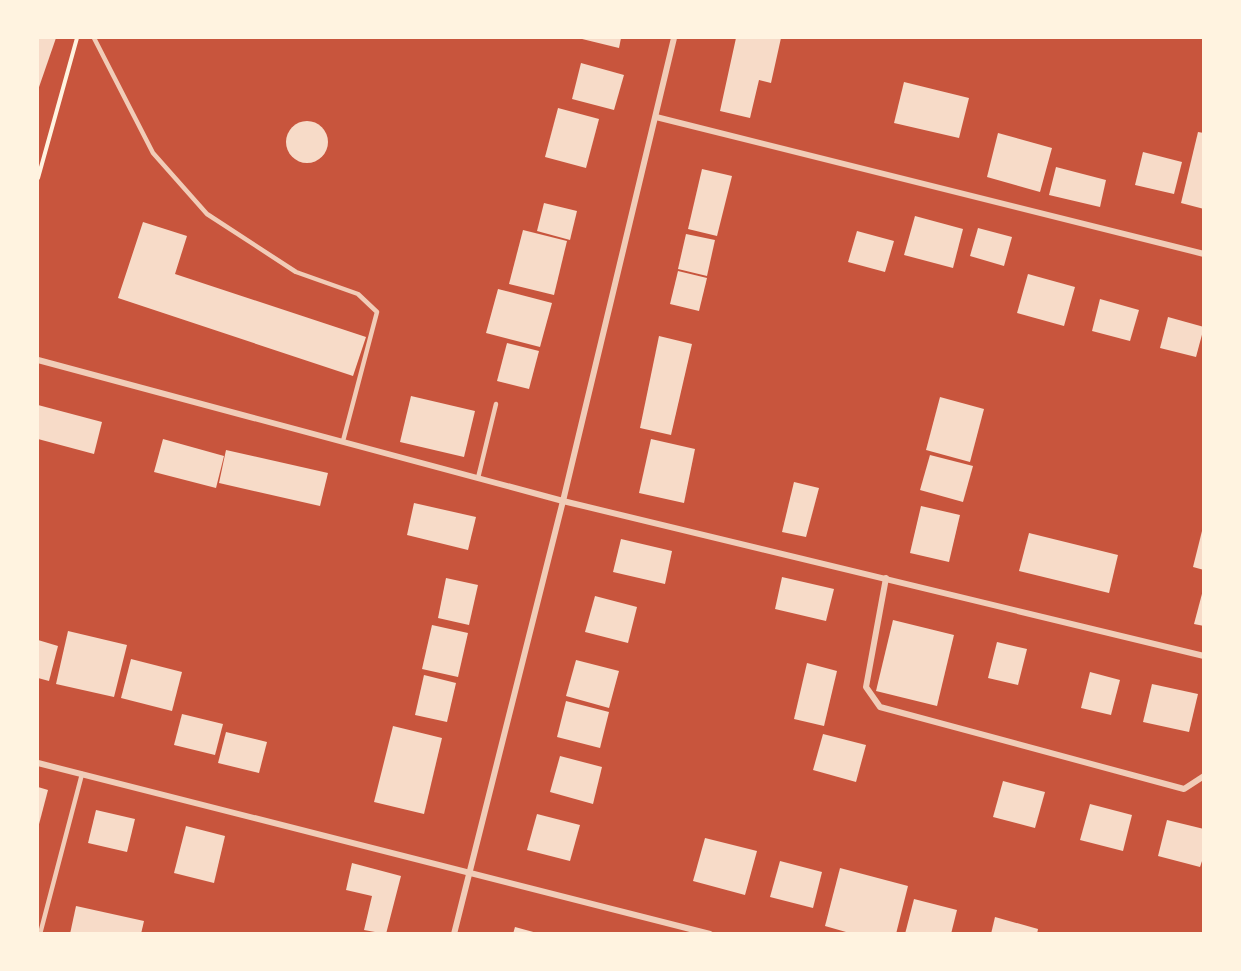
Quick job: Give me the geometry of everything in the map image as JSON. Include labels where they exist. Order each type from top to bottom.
[{"type":"street","points":[[454,933],[563,501],[674,38]]},
{"type":"street","points":[[656,117],[1203,254]]},
{"type":"street","points":[[38,360],[563,501],[1203,656]]},
{"type":"street","points":[[886,578],[867,687],[880,707],[1184,789],[1203,776]]},
{"type":"street","points":[[38,763],[710,933]]},
{"type":"lane","points":[[94,38],[153,153],[207,214],[296,272],[358,294],[377,312],[344,441]]},
{"type":"lane","points":[[478,477],[496,404]]},
{"type":"lane","points":[[40,933],[82,774]]},
{"type":"path","points":[[38,178],[77,38]]},
{"type":"building","points":[[38,38],[56,38],[38,90]]},
{"type":"building","points":[[578,38],[621,38],[619,48]]},
{"type":"building","points":[[736,38],[781,38],[771,83],[759,80],[750,118],[720,111]]},
{"type":"building","points":[[581,63],[624,75],[614,110],[572,99]]},
{"type":"building","points":[[904,82],[969,98],[959,138],[894,123]]},
{"type":"building","points":[[558,108],[599,119],[586,168],[545,157]]},
{"type":"building","points":[[307,121],[322,127],[328,142],[322,157],[307,163],[292,157],[286,142],[292,127]]},
{"type":"building","points":[[1198,132],[1204,133],[1204,209],[1181,203]]},
{"type":"building","points":[[998,133],[1052,148],[1040,192],[987,177]]},
{"type":"building","points":[[1143,152],[1182,162],[1174,194],[1135,185]]},
{"type":"building","points":[[1056,167],[1106,180],[1100,207],[1049,195]]},
{"type":"building","points":[[702,169],[732,176],[717,236],[688,229]]},
{"type":"building","points":[[544,203],[577,211],[570,240],[537,231]]},
{"type":"building","points":[[915,216],[963,229],[953,268],[904,255]]},
{"type":"building","points":[[143,222],[187,236],[175,274],[366,337],[353,376],[118,298]]},
{"type":"building","points":[[978,228],[1012,237],[1004,266],[970,256]]},
{"type":"building","points":[[523,230],[567,241],[554,295],[509,284]]},
{"type":"building","points":[[857,231],[894,241],[885,272],[848,262]]},
{"type":"building","points":[[686,234],[715,240],[707,276],[678,269]]},
{"type":"building","points":[[678,271],[707,278],[699,311],[670,304]]},
{"type":"building","points":[[1028,274],[1075,287],[1064,326],[1017,313]]},
{"type":"building","points":[[498,289],[552,303],[540,347],[486,333]]},
{"type":"building","points":[[1100,299],[1139,310],[1130,341],[1092,331]]},
{"type":"building","points":[[1168,317],[1204,327],[1196,357],[1160,348]]},
{"type":"building","points":[[659,336],[692,344],[671,435],[640,428]]},
{"type":"building","points":[[507,343],[539,351],[529,389],[497,381]]},
{"type":"building","points":[[411,396],[475,411],[464,457],[400,442]]},
{"type":"building","points":[[940,397],[984,409],[970,462],[926,450]]},
{"type":"building","points":[[38,405],[102,422],[94,454],[38,439]]},
{"type":"building","points":[[163,439],[224,456],[216,488],[154,472]]},
{"type":"building","points":[[651,439],[695,449],[684,503],[639,493]]},
{"type":"building","points":[[226,450],[328,473],[320,506],[219,483]]},
{"type":"building","points":[[930,455],[973,466],[963,502],[920,490]]},
{"type":"building","points":[[794,482],[819,488],[806,537],[782,532]]},
{"type":"building","points":[[414,503],[476,517],[468,550],[407,535]]},
{"type":"building","points":[[921,506],[960,515],[949,562],[910,553]]},
{"type":"building","points":[[1204,527],[1204,570],[1193,567]]},
{"type":"building","points":[[1029,533],[1118,555],[1109,593],[1019,571]]},
{"type":"building","points":[[621,539],[672,551],[665,584],[613,572]]},
{"type":"building","points":[[782,577],[834,589],[826,621],[775,609]]},
{"type":"building","points":[[446,578],[478,585],[469,625],[438,618]]},
{"type":"building","points":[[1204,590],[1204,626],[1194,624]]},
{"type":"building","points":[[595,596],[637,607],[628,643],[585,632]]},
{"type":"building","points":[[893,620],[954,635],[937,706],[876,691]]},
{"type":"building","points":[[432,625],[468,633],[458,677],[422,669]]},
{"type":"building","points":[[68,631],[127,645],[114,697],[56,684]]},
{"type":"building","points":[[38,640],[58,646],[49,681],[38,678]]},
{"type":"building","points":[[997,642],[1027,649],[1018,685],[988,678]]},
{"type":"building","points":[[131,659],[182,672],[172,711],[121,698]]},
{"type":"building","points":[[576,660],[619,671],[609,708],[566,696]]},
{"type":"building","points":[[807,663],[837,671],[824,726],[794,719]]},
{"type":"building","points":[[1090,672],[1120,680],[1111,715],[1081,708]]},
{"type":"building","points":[[424,675],[456,683],[447,722],[415,715]]},
{"type":"building","points":[[1152,684],[1198,694],[1189,732],[1143,722]]},
{"type":"building","points":[[566,701],[609,712],[600,748],[557,737]]},
{"type":"building","points":[[182,714],[223,724],[215,755],[174,745]]},
{"type":"building","points":[[393,726],[442,738],[424,814],[374,802]]},
{"type":"building","points":[[226,732],[267,742],[259,773],[218,763]]},
{"type":"building","points":[[823,734],[866,745],[856,782],[813,770]]},
{"type":"building","points":[[560,756],[602,767],[593,804],[550,792]]},
{"type":"building","points":[[1003,781],[1045,792],[1035,828],[993,817]]},
{"type":"building","points":[[38,787],[48,790],[38,828]]},
{"type":"building","points":[[1090,804],[1132,815],[1123,851],[1080,840]]},
{"type":"building","points":[[96,810],[135,819],[127,852],[88,843]]},
{"type":"building","points":[[537,814],[580,825],[570,861],[527,850]]},
{"type":"building","points":[[1167,820],[1204,829],[1204,855],[1200,867],[1158,856]]},
{"type":"building","points":[[186,826],[225,836],[214,883],[174,873]]},
{"type":"building","points":[[705,838],[757,851],[745,895],[693,881]]},
{"type":"building","points":[[780,861],[822,872],[813,908],[770,897]]},
{"type":"building","points":[[352,863],[401,876],[386,934],[364,930],[372,896],[346,890]]},
{"type":"building","points":[[840,868],[908,886],[896,934],[853,934],[825,926]]},
{"type":"building","points":[[914,899],[957,910],[951,934],[905,934]]},
{"type":"building","points":[[76,906],[144,921],[141,934],[70,934]]},
{"type":"building","points":[[995,917],[1038,929],[1037,934],[991,934]]},
{"type":"building","points":[[515,927],[537,933],[537,934],[513,934]]}]
